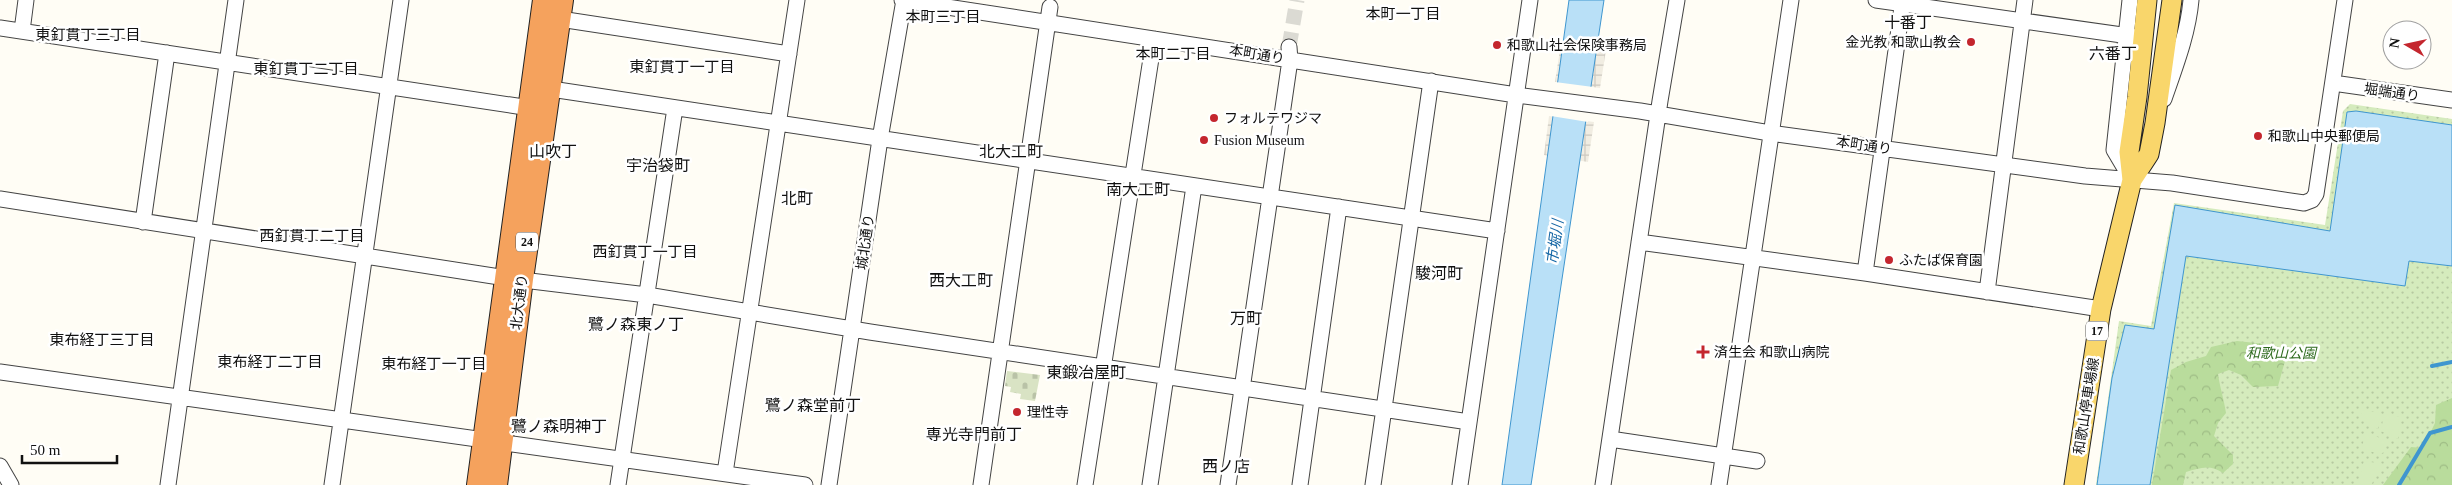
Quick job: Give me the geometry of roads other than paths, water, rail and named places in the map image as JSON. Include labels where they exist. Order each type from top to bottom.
[{"type":"highway","name":"北大通り","points":[[478,485],[493,440],[514,278],[530,108],[544,0]]},
{"type":"highway","name":"北大通り","points":[[514,278],[551,89],[561,9]]},
{"type":"highway","name":"北大通り","points":[[493,440],[496,485]]},
{"type":"main road","name":"和歌山停車場線","points":[[2074,485],[2101,309],[2132,180],[2129,152],[2137,97],[2134,37],[2147,0]]},
{"type":"main road","name":"和歌山停車場線","points":[[2132,180],[2149,154],[2172,0]]},
{"type":"street","points":[[22,31],[26,0]]},
{"type":"street","points":[[168,485],[236,0]]},
{"type":"street","points":[[332,485],[340,419],[366,257],[401,0]]},
{"type":"street","points":[[725,473],[797,0]]},
{"type":"street","name":"本町通り","points":[[903,0],[1154,39],[1290,53],[1431,81],[1516,95],[1658,114],[1770,133],[2004,166],[2172,183],[2304,203],[2312,200],[2316,194],[2333,83]]},
{"type":"street","name":"城北通り","points":[[829,485],[880,139],[903,0]]},
{"type":"street","points":[[1460,485],[1530,0]]},
{"type":"street","points":[[1603,485],[1658,114],[1677,0]]},
{"type":"street","points":[[1719,485],[1791,0]]},
{"type":"street","points":[[1876,0],[1902,2],[2134,37],[2130,0]]},
{"type":"street","points":[[1987,292],[2025,0]]},
{"type":"street","points":[[2155,123],[2179,55],[2190,17],[2191,0]]},
{"type":"street","points":[[2333,83],[2345,0]]},
{"type":"street","points":[[1865,273],[1902,2]]},
{"type":"street","points":[[981,485],[1030,161],[1050,7]]},
{"type":"street","points":[[561,9],[789,54]]},
{"type":"street","points":[[0,28],[530,108]]},
{"type":"street","points":[[1084,485],[1154,39]]},
{"type":"street","points":[[143,222],[167,53]]},
{"type":"street","points":[[1228,485],[1290,53]]},
{"type":"street","points":[[1372,485],[1431,81]]},
{"type":"street","name":"堀端通り","points":[[2333,83],[2452,100]]},
{"type":"street","points":[[551,89],[1497,231]]},
{"type":"street","points":[[618,485],[675,108]]},
{"type":"street","points":[[1150,485],[1194,186]]},
{"type":"street","points":[[0,199],[366,257],[647,294],[852,329],[1167,378],[1469,422]]},
{"type":"street","points":[[1300,485],[1340,207]]},
{"type":"street","points":[[1639,242],[1865,273],[2101,309]]},
{"type":"street","points":[[0,372],[805,485]]},
{"type":"street","points":[[1610,439],[1757,460]]},
{"type":"street","points":[[0,466],[11,485]]},
{"type":"water","name":"市堀川","points":[[1569,0],[1604,0],[1531,485],[1502,485]]},
{"type":"water","points":[[2356,111],[2452,125],[2452,266],[2409,261],[2405,286],[2186,256],[2150,485],[2097,485],[2112,378],[2125,325],[2154,329],[2175,205],[2330,231],[2347,112]]},
{"type":"waterway","points":[[2432,366],[2452,362]]},
{"type":"waterway","points":[[2399,485],[2430,433],[2452,427]]},
{"type":"tunnel","points":[[1289,47],[1297,0]]},
{"type":"place","name":"金光教 和歌山教会","points":[[1971,42]]},
{"type":"place","name":"和歌山社会保険事務局","points":[[1497,45]]},
{"type":"place","name":"フォルテワジマ","points":[[1214,118]]},
{"type":"place","name":"和歌山中央郵便局","points":[[2258,136]]},
{"type":"place","name":"Fusion Museum","points":[[1204,140]]},
{"type":"place","name":"ふたば保育園","points":[[1889,260]]},
{"type":"place","name":"済生会 和歌山病院","points":[[1703,352]]},
{"type":"place","name":"理性寺","points":[[1017,412]]},
{"type":"district","name":"本町一丁目","points":[[1403,14]]},
{"type":"district","name":"本町三丁目","points":[[943,17]]},
{"type":"district","name":"十番丁","points":[[1908,22]]},
{"type":"district","name":"東釘貫丁三丁目","points":[[88,35]]},
{"type":"district","name":"六番丁","points":[[2113,53]]},
{"type":"district","name":"本町二丁目","points":[[1173,54]]},
{"type":"district","name":"東釘貫丁一丁目","points":[[682,67]]},
{"type":"district","name":"東釘貫丁二丁目","points":[[306,69]]},
{"type":"district","name":"山吹丁","points":[[553,151]]},
{"type":"district","name":"北大工町","points":[[1011,151]]},
{"type":"district","name":"宇治袋町","points":[[658,165]]},
{"type":"district","name":"南大工町","points":[[1138,189]]},
{"type":"district","name":"北町","points":[[797,198]]},
{"type":"district","name":"西釘貫丁二丁目","points":[[312,236]]},
{"type":"district","name":"西釘貫丁一丁目","points":[[645,252]]},
{"type":"district","name":"駿河町","points":[[1439,273]]},
{"type":"district","name":"西大工町","points":[[961,280]]},
{"type":"district","name":"万町","points":[[1246,318]]},
{"type":"district","name":"鷺ノ森東ノ丁","points":[[636,324]]},
{"type":"district","name":"東布経丁三丁目","points":[[102,340]]},
{"type":"district","name":"東布経丁二丁目","points":[[270,362]]},
{"type":"district","name":"東布経丁一丁目","points":[[434,364]]},
{"type":"district","name":"東鍛冶屋町","points":[[1086,372]]},
{"type":"district","name":"鷺ノ森堂前丁","points":[[813,405]]},
{"type":"district","name":"鷺ノ森明神丁","points":[[559,426]]},
{"type":"district","name":"専光寺門前丁","points":[[974,434]]},
{"type":"district","name":"西ノ店","points":[[1226,466]]},
{"type":"park label","name":"和歌山公園","points":[[2281,353]]}]
